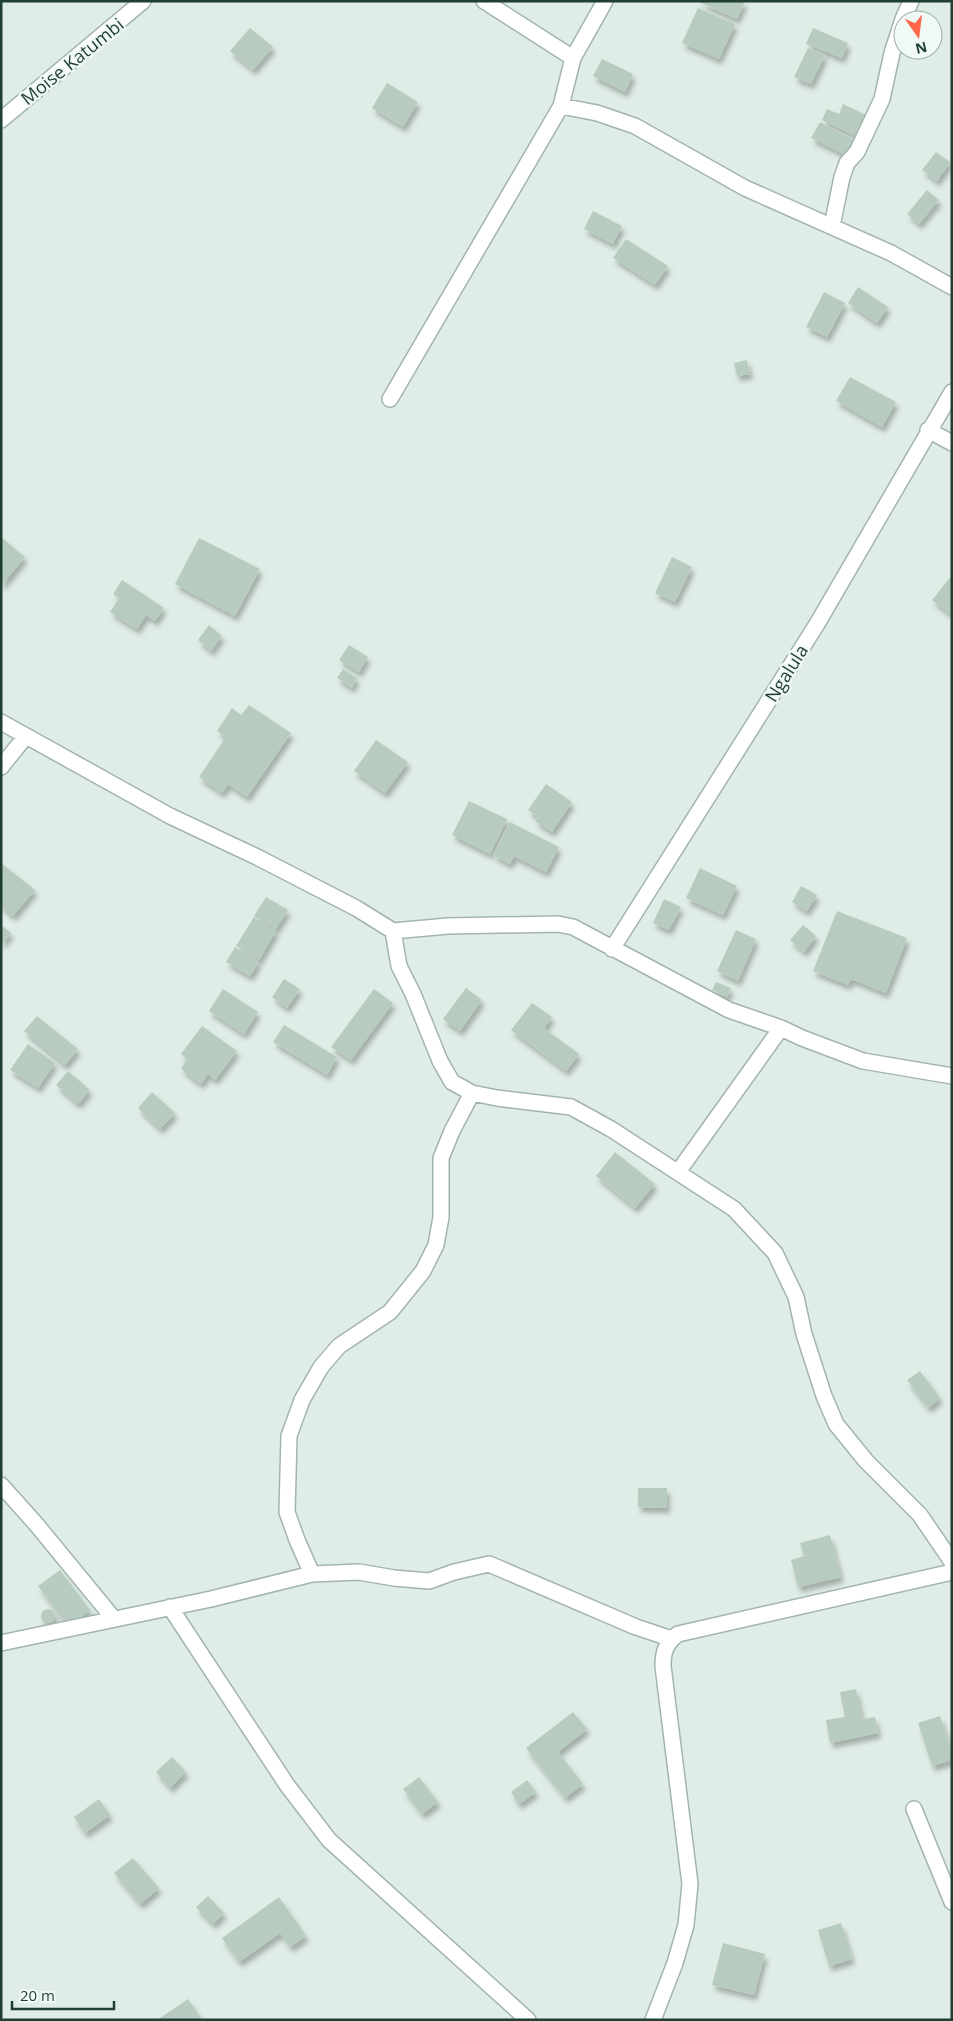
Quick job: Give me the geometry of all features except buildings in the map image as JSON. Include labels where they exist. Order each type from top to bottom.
[{"type":"street","name":"Moise Katumbi","points":[[1,120],[144,1]]},
{"type":"street","points":[[484,1],[573,58]]},
{"type":"street","points":[[390,399],[561,106],[573,58],[605,1]]},
{"type":"street","points":[[832,226],[842,177],[848,163],[857,152],[882,99],[892,53],[911,1]]},
{"type":"street","points":[[561,106],[597,112],[635,126],[745,188],[891,253],[952,287]]},
{"type":"street","name":"Ngalula","points":[[612,949],[817,624],[928,430],[952,392]]},
{"type":"street","points":[[928,430],[952,443]]},
{"type":"street","points":[[1,722],[170,816],[257,857],[356,908],[393,931],[448,926],[558,924],[573,927],[729,1010],[781,1028],[863,1061],[952,1076]]},
{"type":"street","points":[[1,768],[26,736]]},
{"type":"street","points":[[393,931],[399,966],[413,994],[440,1061],[452,1082],[472,1092],[497,1098],[571,1107],[611,1129],[734,1209],[775,1253],[796,1297],[804,1334],[824,1396],[836,1424],[866,1461],[920,1515],[952,1562]]},
{"type":"street","points":[[678,1172],[781,1028]]},
{"type":"street","points":[[312,1574],[287,1512],[289,1436],[302,1400],[321,1367],[339,1346],[390,1312],[423,1271],[436,1245],[441,1216],[441,1158],[452,1131],[472,1092]]},
{"type":"street","points":[[1,1485],[36,1524],[114,1619]]},
{"type":"street","points":[[1,1643],[312,1574],[359,1572],[429,1581],[454,1572],[489,1564],[636,1627],[672,1638]]},
{"type":"street","points":[[652,2020],[675,1963],[686,1925],[690,1884],[663,1666],[663,1654],[666,1646],[678,1634],[952,1572]]},
{"type":"street","points":[[170,1607],[287,1784],[329,1840],[528,2020]]},
{"type":"street","points":[[914,1809],[952,1902]]}]
